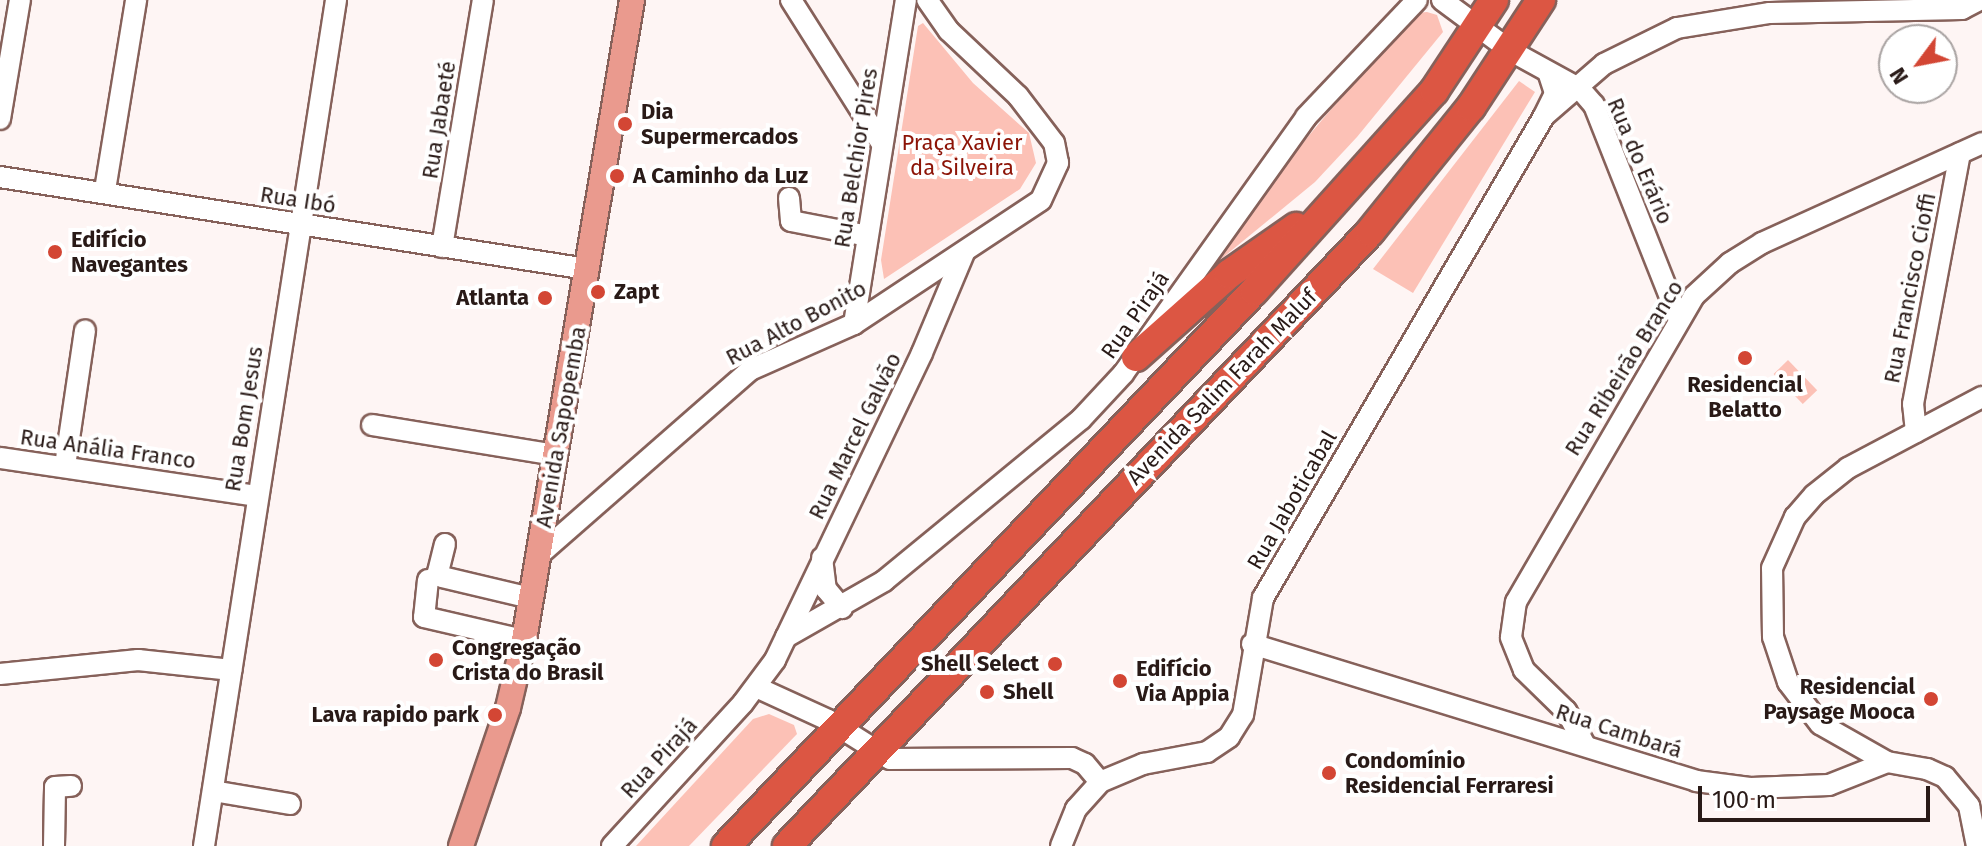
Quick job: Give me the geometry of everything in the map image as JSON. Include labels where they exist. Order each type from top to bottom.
[{"type":"highway","name":"Avenida Salim Farah Maluf","points":[[726,846],[1342,194],[1434,91],[1494,0]]},
{"type":"highway","name":"Avenida Salim Farah Maluf","points":[[787,846],[1370,232],[1511,51],[1541,0]]},
{"type":"highway","points":[[1136,357],[1229,274],[1342,194]]},
{"type":"main road","name":"Avenida Sapopemba","points":[[461,846],[508,708],[524,640],[632,0]]},
{"type":"street","points":[[0,119],[20,0]]},
{"type":"street","points":[[105,190],[136,0]]},
{"type":"street","name":"Rua Bom Jesus","points":[[204,846],[256,496],[336,0]]},
{"type":"street","name":"Rua Jabaeté","points":[[442,247],[483,0]]},
{"type":"street","points":[[791,0],[882,144]]},
{"type":"street","name":"Rua Belchior Pires","points":[[854,324],[906,0]]},
{"type":"street","points":[[927,0],[949,31],[1039,120],[1058,163],[1041,200],[964,253]]},
{"type":"street","name":"Rua Pirajá","points":[[612,846],[756,687],[786,637],[842,608],[884,581],[1016,477],[1081,419],[1136,357],[1306,117],[1417,0]]},
{"type":"street","name":"Rua do Erário","points":[[1442,0],[1511,51],[1580,89],[1594,105],[1679,320]]},
{"type":"street","name":"Rua Jaboticabal","points":[[1544,116],[1580,89],[1604,64],[1645,40],[1718,18],[1934,12],[1962,9],[1979,0]]},
{"type":"street","name":"Rua Jaboticabal","points":[[1061,846],[1076,809],[1100,782],[1143,764],[1207,752],[1229,737],[1243,715],[1252,644],[1263,598],[1544,116],[1555,93],[1548,72]]},
{"type":"street","name":"Rua Ribeirão Branco","points":[[1585,745],[1566,711],[1524,670],[1511,622],[1525,578],[1694,296],[1730,263],[1762,243],[1982,143]]},
{"type":"street","name":"Rua Francisco Cioffi","points":[[1916,432],[1913,404],[1960,153]]},
{"type":"street","name":"Rua Ibó","points":[[0,177],[105,190],[587,269]]},
{"type":"street","points":[[789,198],[791,221],[868,236]]},
{"type":"street","name":"Rua Alto Bonito","points":[[539,555],[750,370],[854,324],[964,253]]},
{"type":"street","name":"Rua Marcel Galvão","points":[[786,637],[910,379],[964,253]]},
{"type":"street","points":[[65,466],[85,330]]},
{"type":"street","points":[[1977,846],[1969,806],[1956,788],[1927,769],[1887,762],[1820,724],[1788,682],[1773,637],[1772,568],[1795,517],[1814,495],[1848,468],[1982,397]]},
{"type":"street","points":[[372,425],[556,455]]},
{"type":"street","name":"Rua Anália Franco","points":[[0,458],[256,496]]},
{"type":"street","points":[[546,511],[588,511]]},
{"type":"street","points":[[445,544],[438,572],[442,577],[531,598]]},
{"type":"street","points":[[822,558],[826,589],[842,608]]},
{"type":"street","points":[[428,580],[424,617],[524,640]]},
{"type":"street","name":"Rua Cambará","points":[[1252,644],[1696,781],[1751,788],[1829,785],[1887,762]]},
{"type":"street","points":[[0,674],[138,660],[231,670]]},
{"type":"street","points":[[756,687],[838,726],[875,752],[896,759],[1072,758],[1085,764],[1100,782]]},
{"type":"street","points":[[54,846],[55,787],[71,786]]},
{"type":"street","points":[[213,791],[290,804]]},
{"type":"green space","points":[[1417,13],[1437,15],[1443,32],[1357,137],[1315,182],[1215,264],[1208,256],[1327,114]]},
{"type":"green space","name":"Praça Xavier da Silveira","points":[[923,23],[973,83],[1029,133],[1036,163],[1020,189],[884,279],[881,260],[918,26]]},
{"type":"green space","points":[[1519,81],[1535,92],[1413,293],[1373,269]]},
{"type":"green space","points":[[1788,360],[1817,390],[1803,404],[1774,374]]},
{"type":"green space","points":[[769,714],[794,725],[797,734],[689,846],[636,846],[753,719]]},
{"type":"place","name":"Dia Supermercados","points":[[625,124]]},
{"type":"place","name":"A Caminho da Luz","points":[[617,176]]},
{"type":"place","name":"Edifício Navegantes","points":[[55,252]]},
{"type":"place","name":"Zapt","points":[[598,292]]},
{"type":"place","name":"Atlanta","points":[[545,298]]},
{"type":"place","name":"Residencial Belatto","points":[[1745,358]]},
{"type":"place","name":"Congregação Crista do Brasil","points":[[436,660]]},
{"type":"place","name":"Shell Select","points":[[1055,664]]},
{"type":"place","name":"Edifício Via Appia","points":[[1120,681]]},
{"type":"place","name":"Shell","points":[[987,692]]},
{"type":"place","name":"Residencial Paysage Mooca","points":[[1931,699]]},
{"type":"place","name":"Lava rapido park","points":[[495,715]]},
{"type":"place","name":"Condomínio Residencial Ferraresi","points":[[1329,773]]}]
